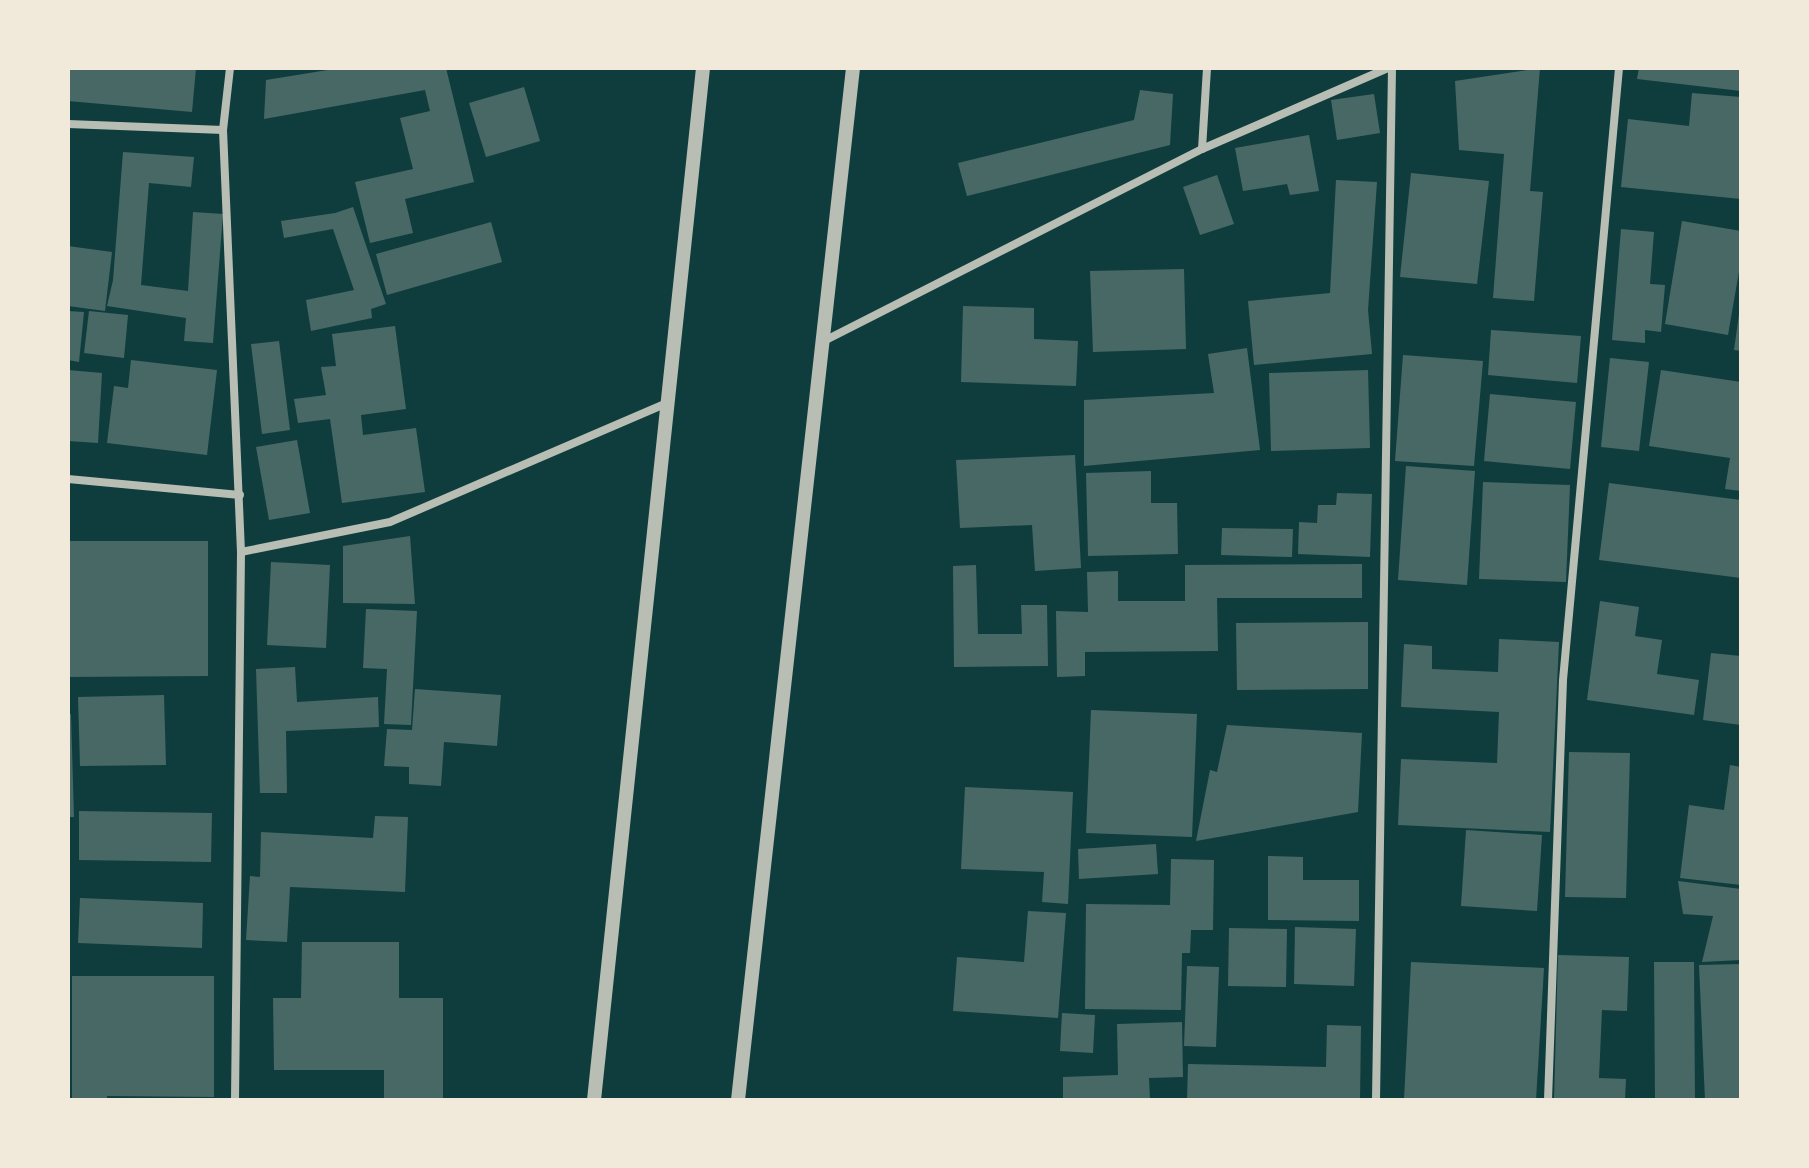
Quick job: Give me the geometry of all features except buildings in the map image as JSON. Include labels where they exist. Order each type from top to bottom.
[{"type":"street","points":[[230,68],[223,130],[241,552],[235,1100]]},
{"type":"street","points":[[594,1100],[703,68]]},
{"type":"street","points":[[738,1100],[853,68]]},
{"type":"street","points":[[1202,149],[1207,68]]},
{"type":"street","points":[[822,342],[1202,149],[1390,68],[1376,1100]]},
{"type":"street","points":[[1548,1100],[1563,680],[1619,68]]},
{"type":"street","points":[[68,124],[223,130]]},
{"type":"street","points":[[241,552],[390,522],[668,403]]},
{"type":"street","points":[[68,479],[240,495]]}]
